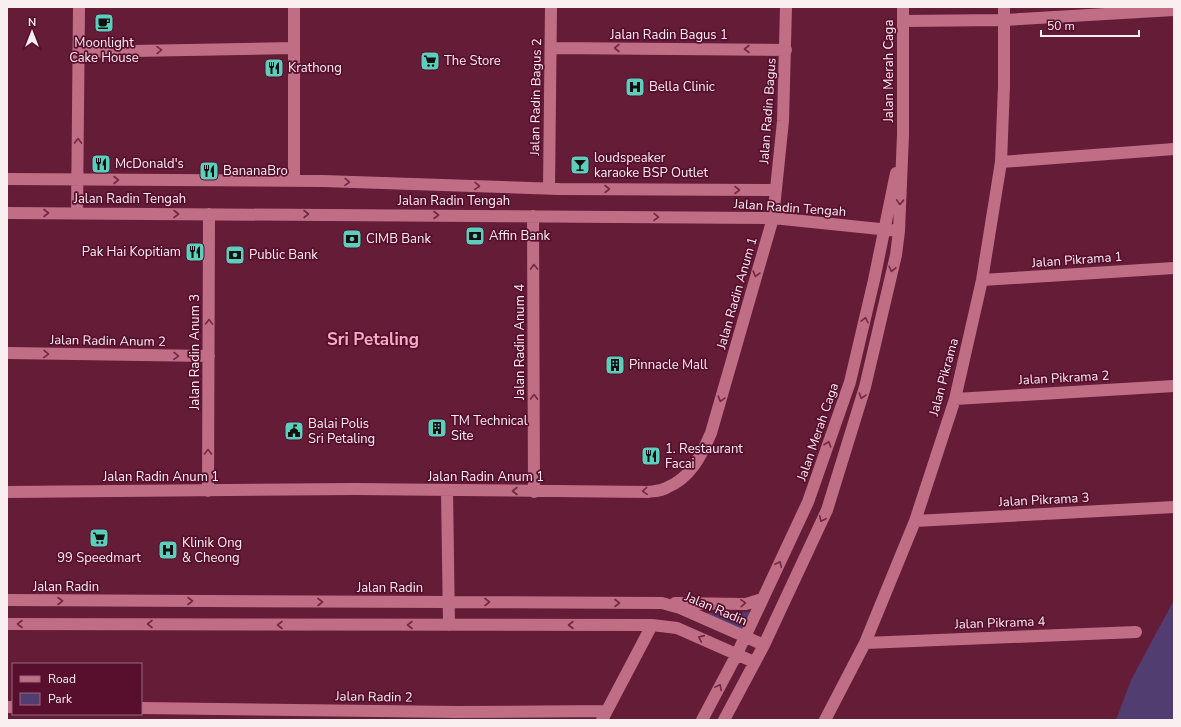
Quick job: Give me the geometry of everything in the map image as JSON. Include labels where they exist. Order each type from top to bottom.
[{"type":"street","points":[[77,213],[79,7]]},
{"type":"street","points":[[294,7],[294,181]]},
{"type":"street","name":"Jalan Radin Bagus 2","points":[[549,188],[551,7]]},
{"type":"street","name":"Jalan Radin Bagus","points":[[772,218],[783,121],[786,7]]},
{"type":"street","name":"Jalan Merah Caga","points":[[724,720],[764,645],[827,510],[865,387],[896,256],[899,231],[903,135],[903,7]]},
{"type":"street","name":"Jalan Pikrama","points":[[824,720],[865,643],[915,521],[955,399],[982,280],[1001,162],[1004,86],[1004,7]]},
{"type":"street","points":[[903,21],[1004,20],[1174,10]]},
{"type":"street","points":[[78,52],[294,48]]},
{"type":"street","name":"Jalan Radin Bagus 1","points":[[551,48],[786,50]]},
{"type":"street","name":"Jalan Merah Caga","points":[[702,720],[737,654],[744,636],[808,502],[850,382],[885,230],[903,135]]},
{"type":"street","points":[[1001,162],[1174,150]]},
{"type":"street","name":"Jalan Radin Tengah","points":[[7,179],[323,181],[549,188],[776,190]]},
{"type":"street","name":"Jalan Radin Tengah","points":[[7,213],[772,218],[899,231]]},
{"type":"street","name":"Jalan Radin Anum 3","points":[[208,491],[209,214]]},
{"type":"street","name":"Jalan Radin Anum 4","points":[[533,216],[534,492]]},
{"type":"street","name":"Jalan Radin Anum 1","points":[[7,492],[354,489],[648,492],[665,489],[679,481],[690,472],[699,458],[711,433],[772,218]]},
{"type":"street","points":[[767,237],[779,226],[788,222],[800,221]]},
{"type":"street","name":"Jalan Pikrama 1","points":[[982,280],[1174,268]]},
{"type":"street","name":"Jalan Radin Anum 2","points":[[7,353],[209,356]]},
{"type":"street","name":"Jalan Pikrama 2","points":[[955,399],[1174,386]]},
{"type":"street","points":[[447,491],[449,625]]},
{"type":"street","name":"Jalan Pikrama 3","points":[[915,521],[1174,507]]},
{"type":"street","points":[[662,603],[746,604],[762,599]]},
{"type":"street","name":"Jalan Radin","points":[[7,600],[662,603],[680,608],[764,645]]},
{"type":"street","points":[[7,624],[652,625],[677,628],[754,662]]},
{"type":"street","points":[[604,716],[652,625]]},
{"type":"street","name":"Jalan Pikrama 4","points":[[865,643],[1136,632]]},
{"type":"street","name":"Jalan Radin 2","points":[[142,708],[455,716],[604,716]]},
{"type":"green space","points":[[1174,600],[1174,720],[1116,720],[1131,680]]},
{"type":"green space","points":[[751,612],[743,634],[699,613]]},
{"type":"place","name":"Moonlight Cake House","points":[[104,23]]},
{"type":"place","name":"The Store","points":[[430,61]]},
{"type":"place","name":"Krathong","points":[[274,68]]},
{"type":"place","name":"Bella Clinic","points":[[635,87]]},
{"type":"place","name":"McDonald's","points":[[101,164]]},
{"type":"place","name":"loudspeaker karaoke BSP Outlet","points":[[580,165]]},
{"type":"place","name":"BananaBro","points":[[209,171]]},
{"type":"place","name":"Affin Bank","points":[[475,236]]},
{"type":"place","name":"CIMB Bank","points":[[352,239]]},
{"type":"place","name":"Pak Hai Kopitiam","points":[[195,252]]},
{"type":"place","name":"Public Bank","points":[[235,255]]},
{"type":"place","name":"Pinnacle Mall","points":[[615,365]]},
{"type":"place","name":"TM Technical Site","points":[[437,428]]},
{"type":"place","name":"Balai Polis Sri Petaling","points":[[294,431]]},
{"type":"place","name":"1. Restaurant Facai","points":[[651,456]]},
{"type":"place","name":"99 Speedmart","points":[[99,538]]},
{"type":"place","name":"Klinik Ong & Cheong","points":[[168,550]]},
{"type":"district","name":"Sri Petaling","points":[[373,339]]}]
